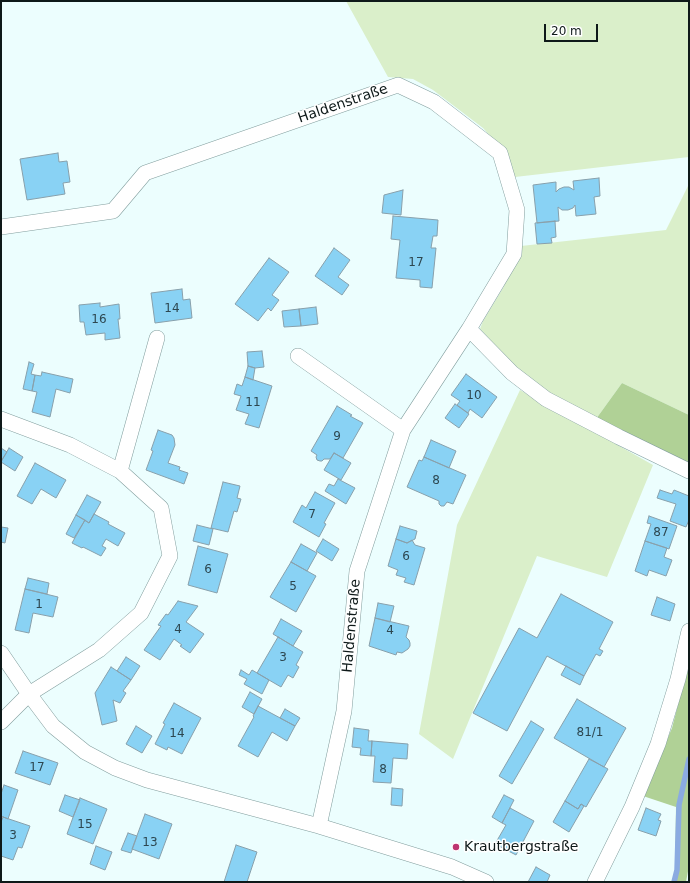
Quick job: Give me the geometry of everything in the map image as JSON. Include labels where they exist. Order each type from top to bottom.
[{"type":"street","name":"Haldenstraße","points":[[1,228],[113,211],[145,173],[398,85],[434,102],[500,153],[517,210],[514,254],[469,329],[403,430],[357,571],[344,711],[319,826]]},
{"type":"street","points":[[469,329],[512,373],[546,399],[689,471]]},
{"type":"street","points":[[120,471],[157,338]]},
{"type":"street","points":[[298,356],[403,430]]},
{"type":"street","points":[[1,419],[70,445],[120,471],[161,508],[170,556],[141,614],[99,650],[29,694],[1,722]]},
{"type":"street","points":[[595,882],[632,807],[658,744],[678,679],[689,631]]},
{"type":"street","points":[[1,653],[53,726],[85,752],[115,768],[147,780],[319,826],[452,868],[486,882]]},
{"type":"green space","points":[[346,1],[689,1],[689,157],[515,177],[508,156],[483,128],[433,90],[413,79],[388,77]]},
{"type":"green space","points":[[689,184],[689,415],[622,383],[596,419],[525,377],[480,329],[483,321],[503,288],[521,246],[666,230]]},
{"type":"green space","points":[[622,383],[689,415],[689,467],[596,419]]},
{"type":"green space","points":[[520,390],[653,465],[607,577],[537,556],[453,759],[419,734],[457,525]]},
{"type":"green space","points":[[689,662],[689,866],[686,882],[673,882],[675,870],[676,807],[643,796],[672,728]]},
{"type":"building","points":[[58,153],[59,162],[67,161],[70,182],[63,183],[65,194],[27,200],[20,159]]},
{"type":"building","points":[[599,178],[600,196],[594,197],[596,214],[576,216],[575,205],[573,208],[568,210],[562,210],[558,207],[559,221],[537,223],[533,185],[556,182],[556,192],[564,187],[569,187],[574,190],[573,181]]},
{"type":"building","points":[[403,190],[401,215],[382,213],[384,195]]},
{"type":"building","points":[[393,216],[438,220],[437,236],[433,236],[431,248],[436,248],[432,288],[420,287],[420,280],[396,278],[400,240],[391,239]]},
{"type":"building","points":[[555,221],[556,237],[551,238],[552,243],[537,244],[535,223]]},
{"type":"building","points":[[334,248],[350,260],[338,277],[349,285],[342,295],[315,276]]},
{"type":"building","points":[[269,258],[289,272],[272,295],[279,300],[271,311],[268,308],[258,321],[235,304]]},
{"type":"building","points":[[182,289],[183,300],[190,299],[192,318],[155,323],[151,293]]},
{"type":"building","points":[[100,303],[100,307],[119,304],[120,319],[118,319],[120,338],[105,340],[105,333],[86,335],[84,322],[80,322],[79,305]]},
{"type":"building","points":[[316,307],[318,324],[301,326],[299,309]]},
{"type":"building","points":[[299,309],[301,326],[284,327],[282,311]]},
{"type":"building","points":[[262,351],[264,367],[255,368],[248,366],[247,352]]},
{"type":"building","points":[[29,362],[34,364],[31,374],[35,375],[32,391],[23,389]]},
{"type":"building","points":[[248,366],[255,368],[253,380],[245,377]]},
{"type":"building","points":[[42,372],[73,379],[70,393],[56,389],[50,417],[32,412],[37,392],[32,391],[35,375],[41,376]]},
{"type":"building","points":[[466,374],[497,397],[482,418],[470,409],[468,413],[457,405],[460,401],[451,395]]},
{"type":"building","points":[[245,377],[272,386],[259,428],[245,424],[249,414],[236,410],[241,396],[234,394],[237,384],[242,386]]},
{"type":"building","points":[[455,404],[469,414],[459,428],[445,418]]},
{"type":"building","points":[[337,406],[352,415],[350,416],[363,423],[343,458],[334,453],[330,459],[324,459],[322,461],[317,460],[317,455],[311,451]]},
{"type":"building","points":[[158,430],[172,435],[174,438],[175,445],[168,463],[180,467],[179,470],[188,473],[184,484],[146,470],[153,451],[151,450]]},
{"type":"building","points":[[431,440],[456,451],[449,468],[424,457]]},
{"type":"building","points":[[1,448],[7,452],[1,461]]},
{"type":"building","points":[[9,448],[23,457],[15,471],[1,462]]},
{"type":"building","points":[[334,453],[351,463],[341,480],[324,470]]},
{"type":"building","points":[[424,457],[466,475],[453,504],[447,502],[444,506],[441,506],[439,501],[407,487],[419,460],[422,461]]},
{"type":"building","points":[[35,463],[66,480],[56,498],[41,489],[32,504],[17,496]]},
{"type":"building","points":[[338,479],[355,488],[346,504],[325,491],[329,484],[334,486]]},
{"type":"building","points":[[223,482],[240,486],[237,498],[241,499],[237,512],[234,511],[228,532],[211,528]]},
{"type":"building","points":[[660,490],[672,494],[674,490],[689,496],[689,520],[686,527],[670,521],[676,504],[657,498]]},
{"type":"building","points":[[315,492],[335,503],[324,523],[326,524],[319,537],[293,522],[302,505],[306,508]]},
{"type":"building","points":[[87,495],[101,502],[89,523],[76,515]]},
{"type":"building","points":[[94,514],[109,522],[108,524],[125,533],[118,546],[106,539],[102,546],[106,548],[101,556],[72,543],[85,520],[89,523]]},
{"type":"building","points":[[76,515],[85,520],[74,538],[66,534]]},
{"type":"building","points":[[649,516],[677,526],[669,549],[645,541],[651,524],[647,523]]},
{"type":"building","points":[[197,525],[213,529],[209,545],[193,541]]},
{"type":"building","points":[[400,526],[417,531],[415,539],[407,543],[396,539]]},
{"type":"building","points":[[1,527],[8,528],[5,543],[1,542]]},
{"type":"building","points":[[323,539],[339,549],[332,561],[316,551]]},
{"type":"building","points":[[396,539],[407,543],[412,540],[415,545],[425,548],[414,585],[404,582],[406,578],[396,575],[398,570],[388,566]]},
{"type":"building","points":[[645,541],[667,548],[664,557],[672,560],[666,576],[649,570],[647,576],[635,571]]},
{"type":"building","points":[[301,544],[317,553],[307,571],[291,562]]},
{"type":"building","points":[[198,546],[228,554],[217,593],[188,585]]},
{"type":"building","points":[[291,562],[316,576],[296,612],[270,597]]},
{"type":"building","points":[[28,578],[49,583],[47,594],[25,589]]},
{"type":"building","points":[[25,589],[58,597],[53,617],[33,613],[29,633],[15,630]]},
{"type":"building","points":[[561,594],[613,622],[599,649],[603,651],[600,656],[596,654],[584,676],[547,656],[507,731],[473,713],[519,628],[537,638]]},
{"type":"building","points":[[657,597],[675,604],[670,621],[651,615]]},
{"type":"building","points":[[178,601],[198,606],[186,622],[204,634],[190,653],[180,646],[182,645],[174,639],[160,660],[144,650],[161,626],[158,625],[166,614],[168,615]]},
{"type":"building","points":[[378,603],[394,606],[390,622],[375,618]]},
{"type":"building","points":[[375,618],[409,626],[406,637],[410,643],[408,649],[402,653],[397,652],[396,655],[369,646]]},
{"type":"building","points":[[281,619],[302,631],[293,646],[273,634]]},
{"type":"building","points":[[278,637],[303,652],[296,665],[299,667],[293,678],[288,675],[281,687],[257,673]]},
{"type":"building","points":[[126,657],[140,666],[131,680],[117,671]]},
{"type":"building","points":[[566,666],[584,676],[580,685],[561,675]]},
{"type":"building","points":[[111,667],[131,680],[123,691],[126,693],[120,703],[113,700],[117,721],[102,725],[95,693]]},
{"type":"building","points":[[241,670],[249,675],[252,670],[269,680],[262,694],[244,684],[247,679],[239,675]]},
{"type":"building","points":[[250,692],[262,699],[254,714],[242,707]]},
{"type":"building","points":[[577,699],[626,728],[604,767],[554,738]]},
{"type":"building","points":[[174,703],[201,718],[182,754],[168,747],[167,750],[155,744],[165,724],[163,723]]},
{"type":"building","points":[[258,706],[295,726],[287,741],[272,732],[258,757],[238,746],[254,717],[253,716]]},
{"type":"building","points":[[285,709],[300,718],[295,726],[280,718]]},
{"type":"building","points":[[531,721],[544,729],[512,784],[499,776]]},
{"type":"building","points":[[136,726],[152,736],[142,753],[126,744]]},
{"type":"building","points":[[354,728],[369,730],[368,741],[372,741],[371,756],[360,755],[361,748],[352,747]]},
{"type":"building","points":[[372,741],[408,744],[407,759],[393,758],[391,783],[373,782],[375,756],[371,756]]},
{"type":"building","points":[[23,751],[58,763],[50,785],[15,773]]},
{"type":"building","points":[[589,759],[608,769],[586,807],[581,804],[578,809],[565,801]]},
{"type":"building","points":[[4,785],[18,790],[8,819],[1,816],[1,794]]},
{"type":"building","points":[[392,788],[403,789],[402,806],[391,805]]},
{"type":"building","points":[[65,795],[80,800],[73,817],[59,811]]},
{"type":"building","points":[[504,795],[514,800],[502,823],[492,817]]},
{"type":"building","points":[[80,798],[107,809],[93,844],[67,834]]},
{"type":"building","points":[[565,801],[578,809],[581,804],[584,806],[569,832],[553,822]]},
{"type":"building","points":[[510,808],[534,821],[516,855],[495,844],[506,825],[502,823]]},
{"type":"building","points":[[646,808],[661,814],[658,820],[661,821],[656,836],[638,830]]},
{"type":"building","points":[[145,814],[172,824],[159,859],[132,849]]},
{"type":"building","points":[[3,817],[30,826],[22,848],[18,847],[13,860],[1,856],[1,822]]},
{"type":"building","points":[[128,833],[137,836],[131,853],[121,850]]},
{"type":"building","points":[[236,845],[257,852],[247,882],[224,882]]},
{"type":"building","points":[[96,846],[112,852],[105,870],[90,864]]},
{"type":"building","points":[[536,867],[550,875],[547,882],[528,882]]},
{"type":"waterway","points":[[674,882],[677,870],[679,805],[689,759]]},
{"type":"place","name":"Krautbergstraße","points":[[456,847]]}]
